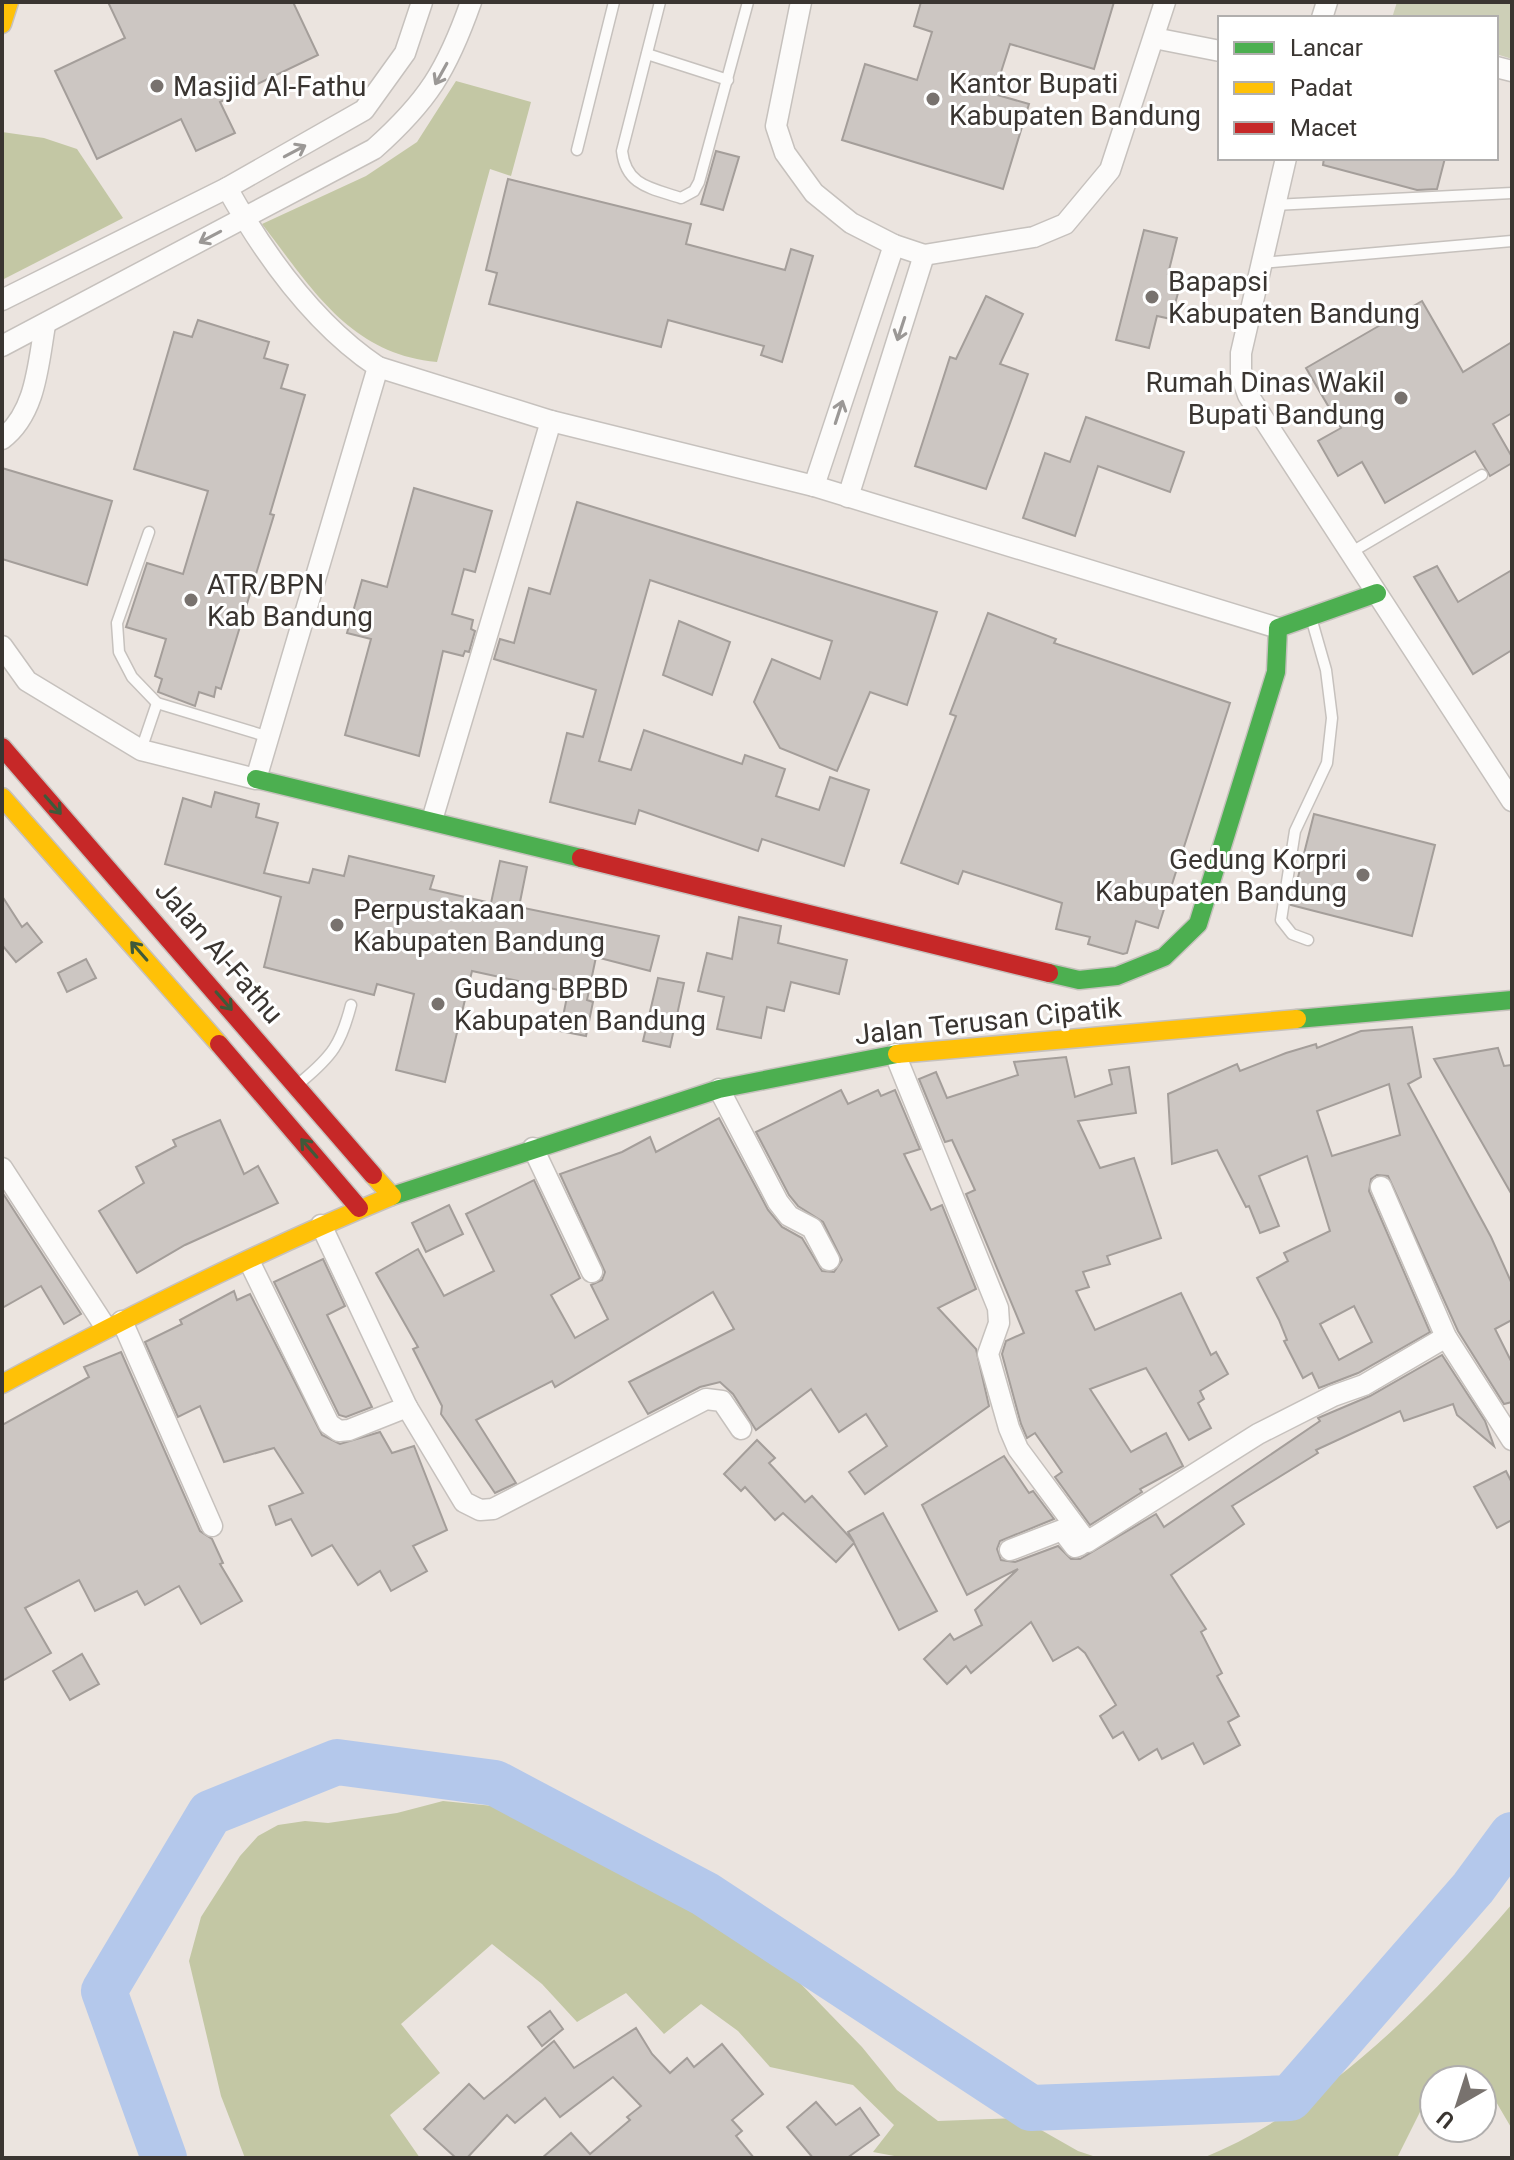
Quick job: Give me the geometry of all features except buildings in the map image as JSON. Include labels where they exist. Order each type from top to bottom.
[{"type":"main road","points":[[2,24],[9,2]]},
{"type":"main road","points":[[256,779],[1079,980],[1117,976],[1164,957],[1198,924],[1276,672],[1278,628],[1311,619],[1377,593]]},
{"type":"main road","name":"Jalan Al-Fathu","points":[[2,747],[392,1196]]},
{"type":"main road","points":[[2,797],[93,897],[359,1208]]},
{"type":"main road","points":[[93,897],[117,878]]},
{"type":"main road","name":"Jalan Terusan Cipatik","points":[[2,1384],[114,1324],[359,1208],[719,1089],[895,1054],[1512,1000]]},
{"type":"street","points":[[2,300],[227,188],[364,110],[405,53],[422,2]]},
{"type":"street","points":[[2,346],[374,149],[412,115],[432,91],[456,46],[471,2]]},
{"type":"street","points":[[801,2],[776,126],[785,153],[814,193],[851,223],[894,245],[924,255],[1034,237],[1065,224],[1110,170],[1165,2]]},
{"type":"street","points":[[1154,38],[1218,51]]},
{"type":"street","points":[[1285,160],[1241,353],[1241,375],[1263,423],[1512,801]]},
{"type":"street","points":[[227,188],[244,219],[316,313],[354,351],[378,367],[551,421],[814,486],[1278,628]]},
{"type":"street","points":[[814,486],[894,245]]},
{"type":"street","points":[[848,497],[924,255]]},
{"type":"street","points":[[2,439],[17,428],[29,404],[45,325]]},
{"type":"street","points":[[2,646],[27,681],[141,750],[256,779],[378,367]]},
{"type":"street","points":[[432,820],[551,421]]},
{"type":"street","points":[[895,1054],[998,1308],[999,1323],[988,1354],[1009,1428],[1018,1449],[1087,1542]]},
{"type":"street","points":[[719,1089],[778,1202],[789,1216],[812,1228],[829,1260]]},
{"type":"street","points":[[533,1148],[592,1272]]},
{"type":"street","points":[[2,1168],[114,1324],[212,1526]]},
{"type":"street","points":[[1381,1187],[1446,1337],[1512,1440]]},
{"type":"street","points":[[321,1225],[407,1407],[464,1502],[480,1510],[493,1509],[706,1399],[722,1401],[741,1429]]},
{"type":"street","points":[[249,1261],[329,1424],[339,1431],[349,1430],[407,1407]]},
{"type":"street","points":[[1010,1550],[1061,1530],[1075,1547],[1087,1542],[1258,1434],[1333,1396],[1364,1385],[1446,1337]]},
{"type":"lane","points":[[577,150],[614,2]]},
{"type":"lane","points":[[660,2],[622,151],[623,165],[635,182],[681,198],[694,191],[699,182],[748,2]]},
{"type":"lane","points":[[647,54],[728,80]]},
{"type":"lane","points":[[1274,205],[1512,193]]},
{"type":"lane","points":[[1260,263],[1512,241]]},
{"type":"lane","points":[[1350,553],[1482,475]]},
{"type":"lane","points":[[149,532],[117,623],[119,652],[132,677],[157,703],[269,737]]},
{"type":"lane","points":[[1308,940],[1292,934],[1281,920],[1295,831],[1327,763],[1332,718],[1326,670],[1311,619]]},
{"type":"lane","points":[[141,750],[157,703]]},
{"type":"lane","points":[[297,1085],[328,1058],[343,1038],[351,1005]]},
{"type":"green space","points":[[1397,2],[1512,2],[1512,59],[1498,55],[1498,16],[1393,16]]},
{"type":"green space","points":[[456,81],[531,102],[511,176],[490,169],[437,362],[406,356],[379,346],[356,331],[316,293],[262,224],[366,176],[417,142]]},
{"type":"green space","points":[[2,132],[44,138],[77,149],[123,218],[2,280]]},
{"type":"green space","points":[[443,1801],[493,1806],[539,1817],[659,1875],[721,1917],[796,1979],[862,2047],[897,2090],[938,2121],[1020,2118],[1078,2151],[1099,2158],[905,2158],[873,2152],[894,2125],[853,2085],[770,2067],[738,2031],[701,2004],[664,2034],[626,1993],[577,2022],[542,1984],[492,1944],[401,2024],[440,2073],[390,2115],[420,2158],[245,2158],[221,2096],[189,1961],[201,1917],[240,1856],[258,1836],[278,1825],[305,1821],[328,1823],[397,1813]]},
{"type":"green space","points":[[1512,1904],[1512,2129],[1498,2105],[1498,2064],[1418,2064],[1418,2116],[1397,2158],[1203,2158],[1248,2137],[1332,2082],[1409,2015]]},
{"type":"waterway","points":[[164,2158],[104,1991],[210,1813],[337,1762],[495,1783],[705,1894],[1031,2108],[1290,2098],[1473,1888],[1512,1835]]},
{"type":"traffic: fast","points":[[1049,973],[1079,980],[1117,976],[1164,957],[1198,924],[1276,672],[1278,628],[1377,593]]},
{"type":"traffic: fast","points":[[256,779],[581,858]]},
{"type":"traffic: fast","points":[[1297,1019],[1512,1000]]},
{"type":"traffic: fast","points":[[392,1196],[719,1089],[897,1054]]},
{"type":"traffic: slow","points":[[2,24],[9,2]]},
{"type":"traffic: slow","points":[[2,797],[219,1044]]},
{"type":"traffic: slow","points":[[897,1054],[1297,1019]]},
{"type":"traffic: slow","points":[[2,1384],[194,1285],[392,1196],[373,1175]]},
{"type":"traffic: jam","points":[[2,747],[373,1175]]},
{"type":"traffic: jam","points":[[581,858],[1049,973]]},
{"type":"traffic: jam","points":[[219,1044],[359,1208]]},
{"type":"place","name":"Masjid Al-Fathu","points":[[157,86]]},
{"type":"place","name":"Kantor Bupati Kabupaten Bandung","points":[[933,99]]},
{"type":"place","name":"Bapapsi Kabupaten Bandung","points":[[1152,297]]},
{"type":"place","name":"Rumah Dinas Wakil Bupati Bandung","points":[[1401,398]]},
{"type":"place","name":"ATR/BPN Kab Bandung","points":[[191,600]]},
{"type":"place","name":"Gedung Korpri Kabupaten Bandung","points":[[1363,875]]},
{"type":"place","name":"Perpustakaan Kabupaten Bandung","points":[[337,925]]},
{"type":"place","name":"Gudang BPBD Kabupaten Bandung","points":[[438,1004]]}]
